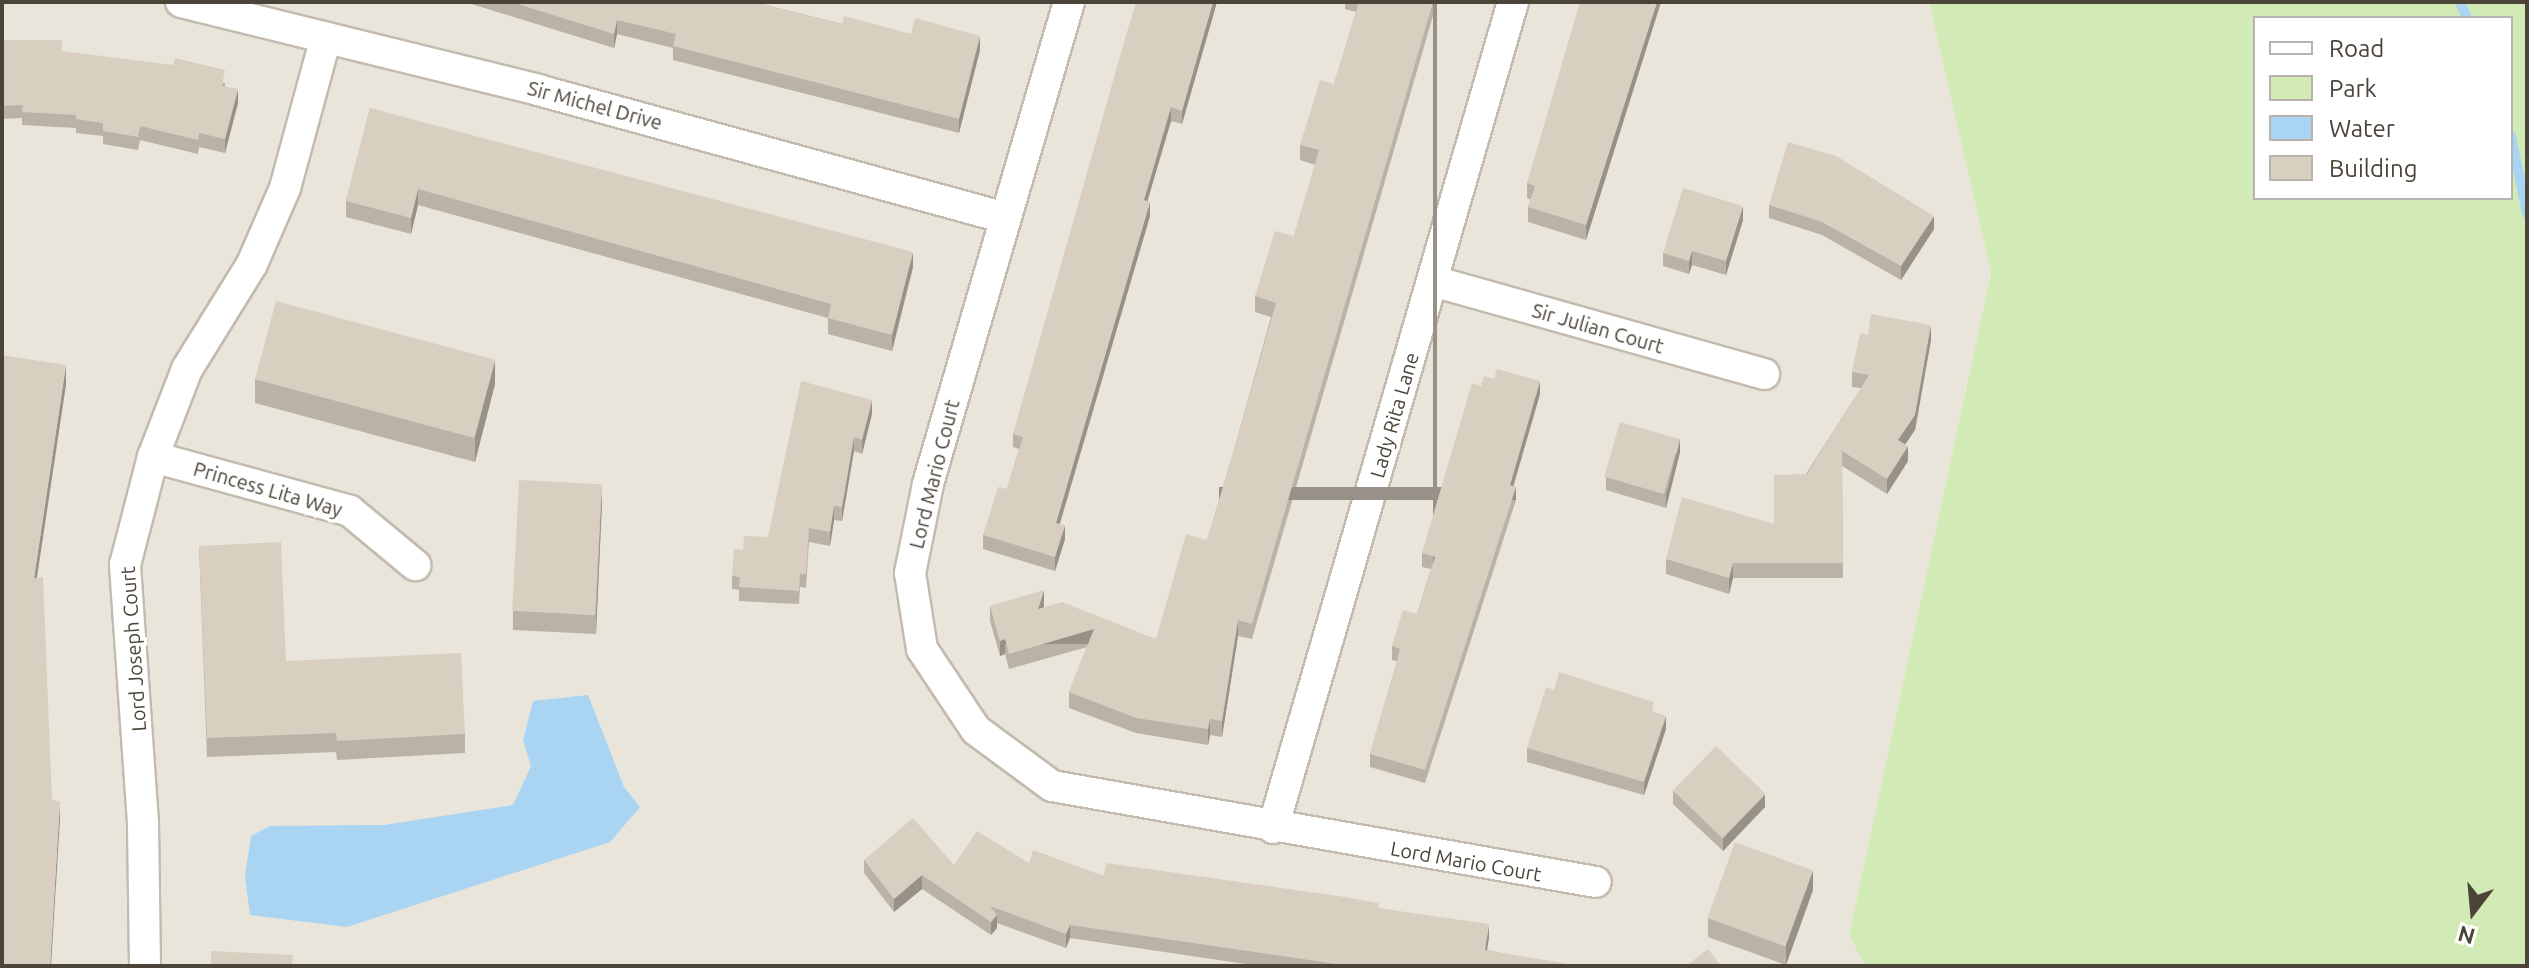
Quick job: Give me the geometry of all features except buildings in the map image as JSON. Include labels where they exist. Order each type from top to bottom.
[{"type":"street","name":"Sir Michel Drive","points":[[181,2],[326,37],[1006,218]]},
{"type":"street","name":"Lord Mario Court","points":[[1069,2],[928,484],[910,573],[922,649],[976,730],[1052,786],[1273,828],[1596,882]]},
{"type":"street","name":"Lady Rita Lane","points":[[1273,828],[1513,2]]},
{"type":"street","name":"Lord Joseph Court","points":[[145,966],[143,823],[125,565],[153,457],[187,369],[252,264],[285,188],[326,37]]},
{"type":"street","name":"Sir Julian Court","points":[[1433,281],[1764,374]]},
{"type":"street","name":"Princess Lita Way","points":[[153,457],[350,511],[415,565]]},
{"type":"shaded area","points":[[2,2],[1929,2],[1991,271],[1849,935],[1865,966],[2,966]]},
{"type":"green space","points":[[1929,2],[2527,2],[2527,966],[1865,966],[1849,935],[1991,272]]},
{"type":"water","points":[[588,695],[624,787],[640,807],[610,842],[347,927],[250,915],[245,876],[251,836],[270,826],[384,825],[513,805],[531,766],[523,740],[533,701]]},
{"type":"waterway","points":[[2460,2],[2466,16]]},
{"type":"waterway","points":[[2513,146],[2527,213]]}]
